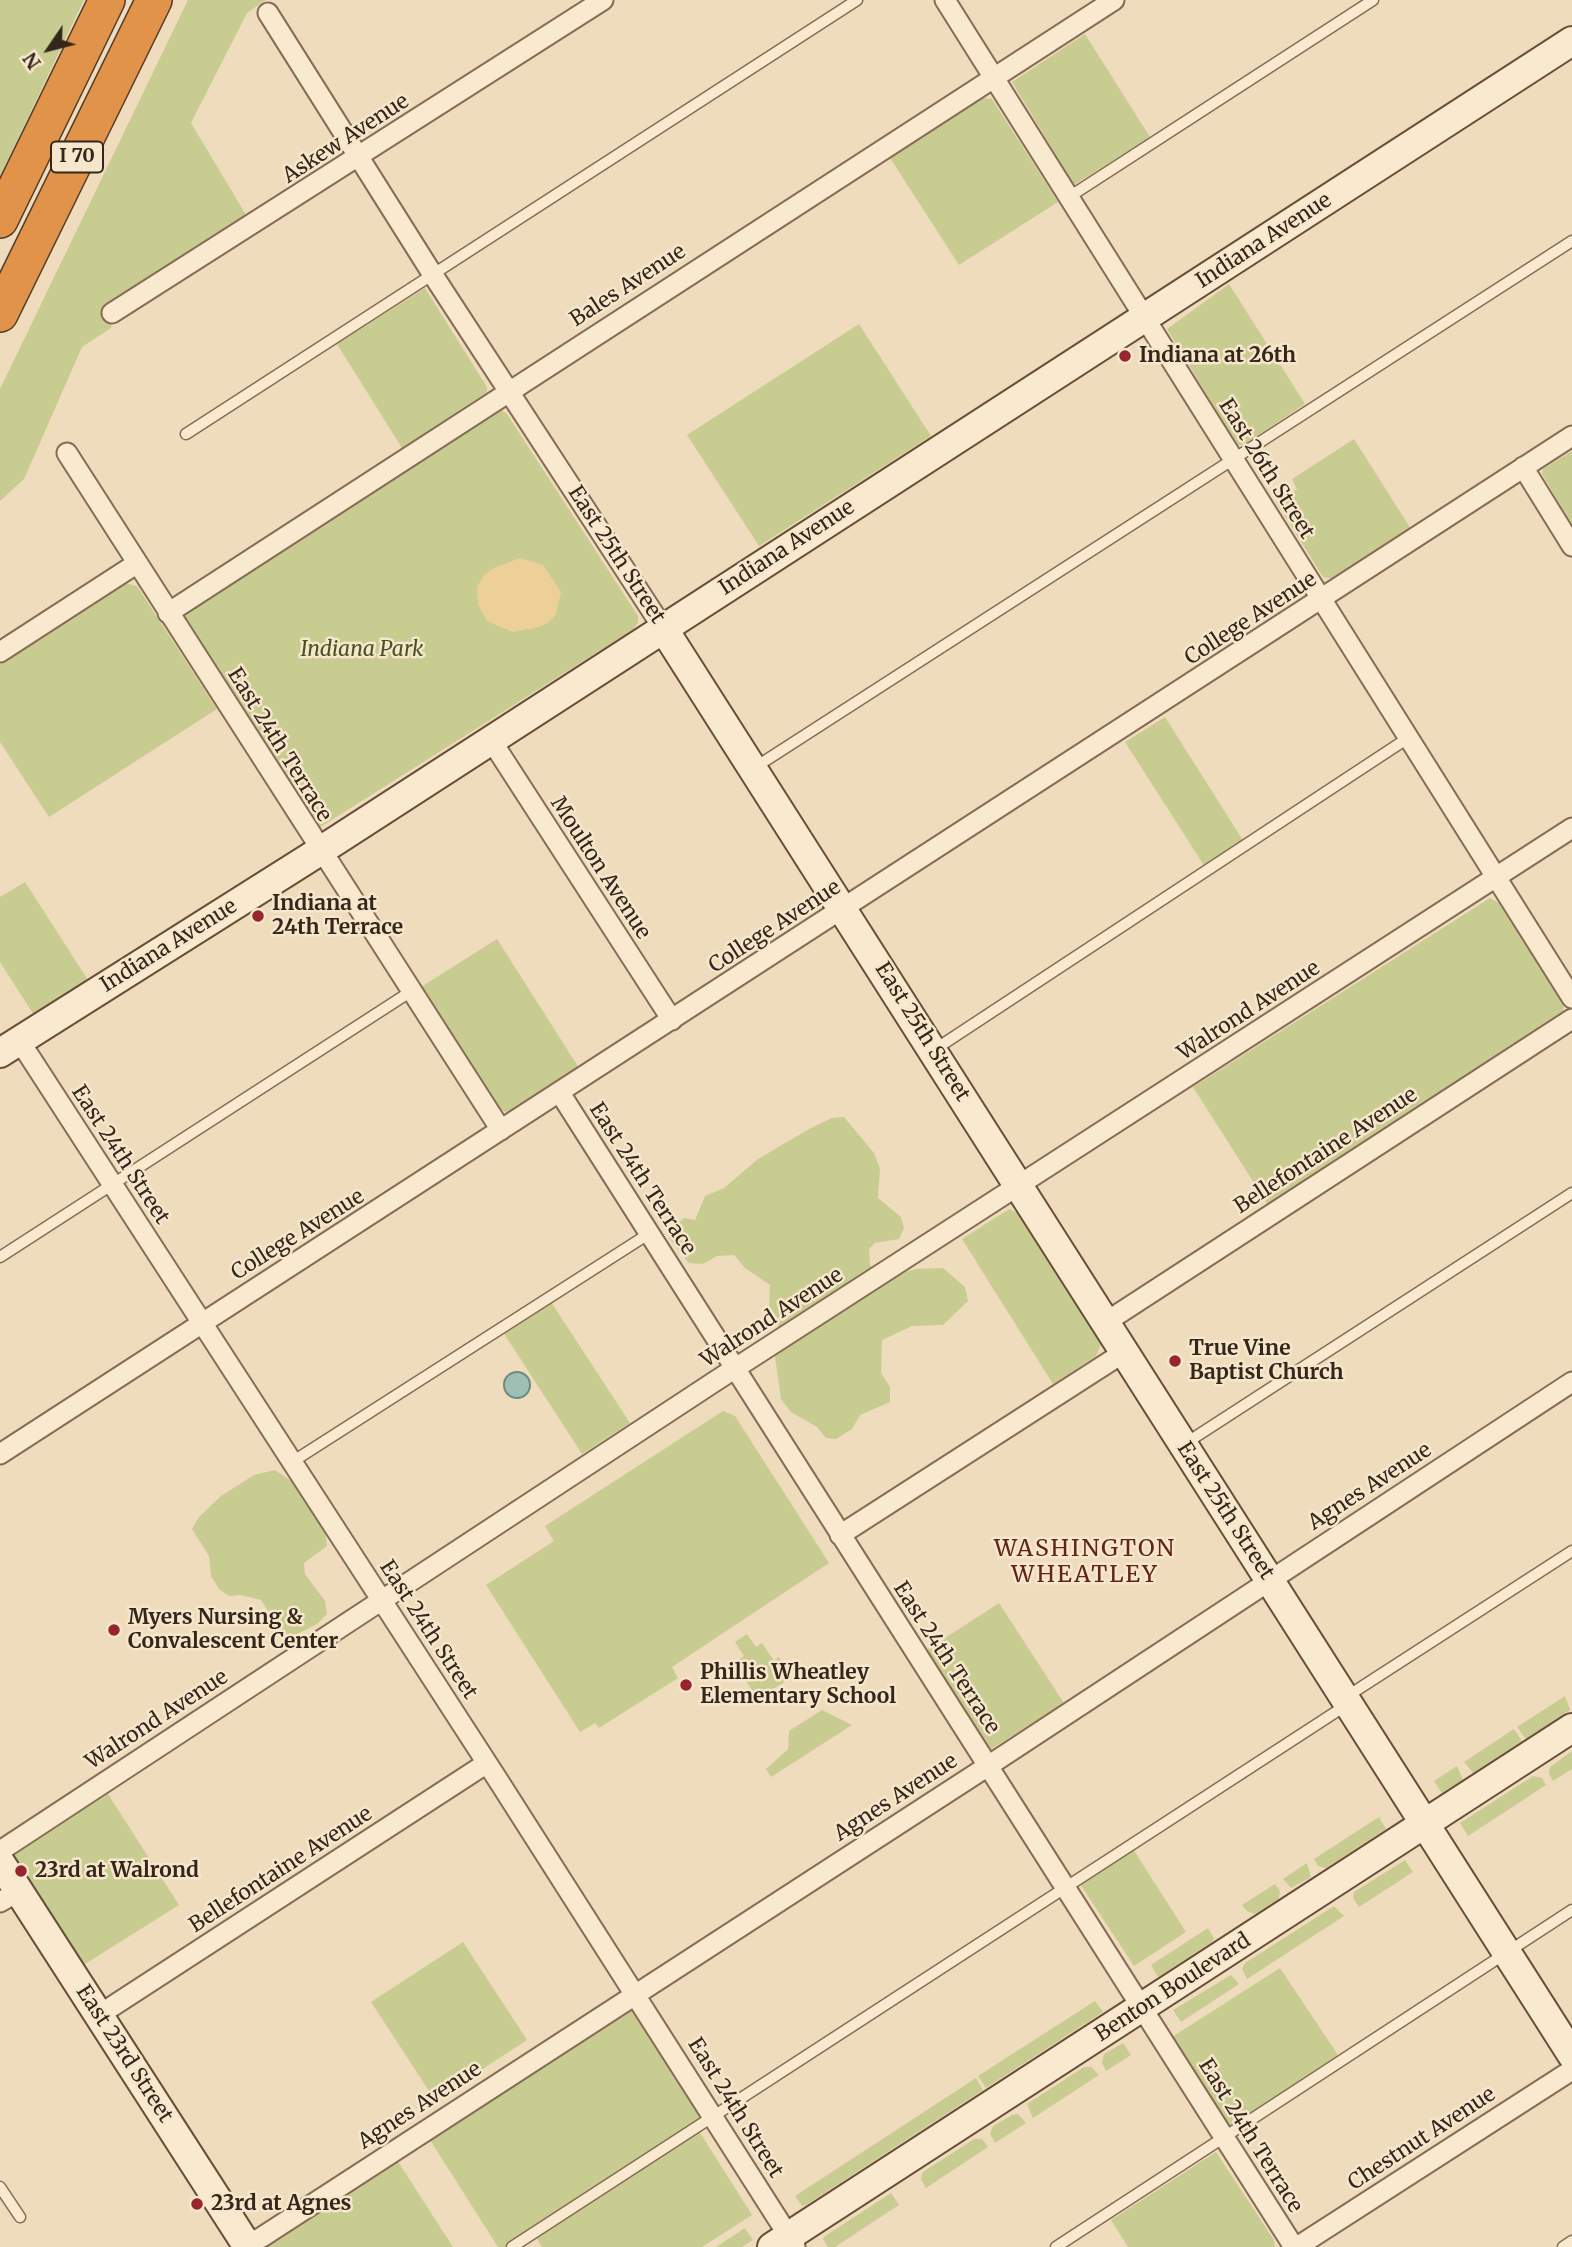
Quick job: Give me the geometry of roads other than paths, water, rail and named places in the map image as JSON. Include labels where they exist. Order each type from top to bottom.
[{"type":"highway","name":"I 70","points":[[0,220],[107,0]]},
{"type":"highway","name":"I 70","points":[[0,314],[154,0]]},
{"type":"street","name":"Askew Avenue","points":[[112,313],[603,0]]},
{"type":"street","name":"East 26th Street","points":[[946,0],[1572,998]]},
{"type":"street","name":"Bales Avenue","points":[[169,613],[1114,0]]},
{"type":"street","name":"East 25th Street","points":[[268,13],[433,275],[934,1050],[1123,1353],[1572,2055]]},
{"type":"street","name":"Indiana Avenue","points":[[5,1049],[320,851],[1572,40]]},
{"type":"street","name":"College Avenue","points":[[0,1454],[1322,601],[1572,436]]},
{"type":"street","name":"East 24th Terrace","points":[[67,453],[410,992],[501,1130]]},
{"type":"street","points":[[1522,467],[1572,546]]},
{"type":"street","points":[[0,652],[136,564]]},
{"type":"street","name":"Moulton Avenue","points":[[491,740],[672,1020]]},
{"type":"street","name":"Walrond Avenue","points":[[0,1851],[735,1369],[1572,828]]},
{"type":"street","name":"Bellefontaine Avenue","points":[[1106,1322],[1572,1019]]},
{"type":"street","name":"East 24th Street","points":[[5,1049],[113,1186],[635,1993],[713,2116],[786,2244]]},
{"type":"street","name":"East 24th Terrace","points":[[560,1093],[1295,2247]]},
{"type":"street","points":[[840,1535],[1123,1353]]},
{"type":"street","name":"Agnes Avenue","points":[[245,2246],[988,1766],[1572,1382]]},
{"type":"street","name":"Benton Boulevard","points":[[786,2244],[1572,1728]]},
{"type":"street","name":"Bellefontaine Avenue","points":[[99,2015],[487,1763]]},
{"type":"street","name":"East 23rd Street","points":[[0,1862],[9,1896],[99,2015],[245,2246]]},
{"type":"street","name":"Chestnut Avenue","points":[[1295,2247],[1572,2070]]},
{"type":"lane","points":[[186,435],[858,0]]},
{"type":"lane","points":[[1069,197],[1373,0]]},
{"type":"lane","points":[[754,769],[1572,241]]},
{"type":"lane","points":[[934,1050],[1408,738]]},
{"type":"lane","points":[[0,1257],[410,992]]},
{"type":"lane","points":[[1182,1445],[1572,1193]]},
{"type":"lane","points":[[292,1462],[650,1233]]},
{"type":"lane","points":[[512,2247],[1066,1887],[1572,1551]]},
{"type":"lane","points":[[1056,2247],[1572,1910]]},
{"type":"lane","points":[[0,2187],[20,2217]]},
{"type":"lane","points":[[1563,2247],[1572,2241]]},
{"type":"water","points":[[517,1372],[526,1376],[530,1385],[526,1394],[517,1398],[508,1394],[504,1385],[508,1376]]},
{"type":"place","name":"Indiana at 26th","points":[[1125,356]]},
{"type":"place","name":"Indiana at 24th Terrace","points":[[258,916]]},
{"type":"place","name":"True Vine Baptist Church","points":[[1175,1361]]},
{"type":"place","name":"Myers Nursing & Convalescent Center","points":[[114,1630]]},
{"type":"place","name":"Phillis Wheatley Elementary School","points":[[686,1685]]},
{"type":"place","name":"23rd at Walrond","points":[[21,1871]]},
{"type":"place","name":"23rd at Agnes","points":[[197,2204]]},
{"type":"district","name":"WASHINGTON WHEATLEY","points":[[1085,1562]]},
{"type":"park label","name":"Indiana Park","points":[[362,650]]}]
